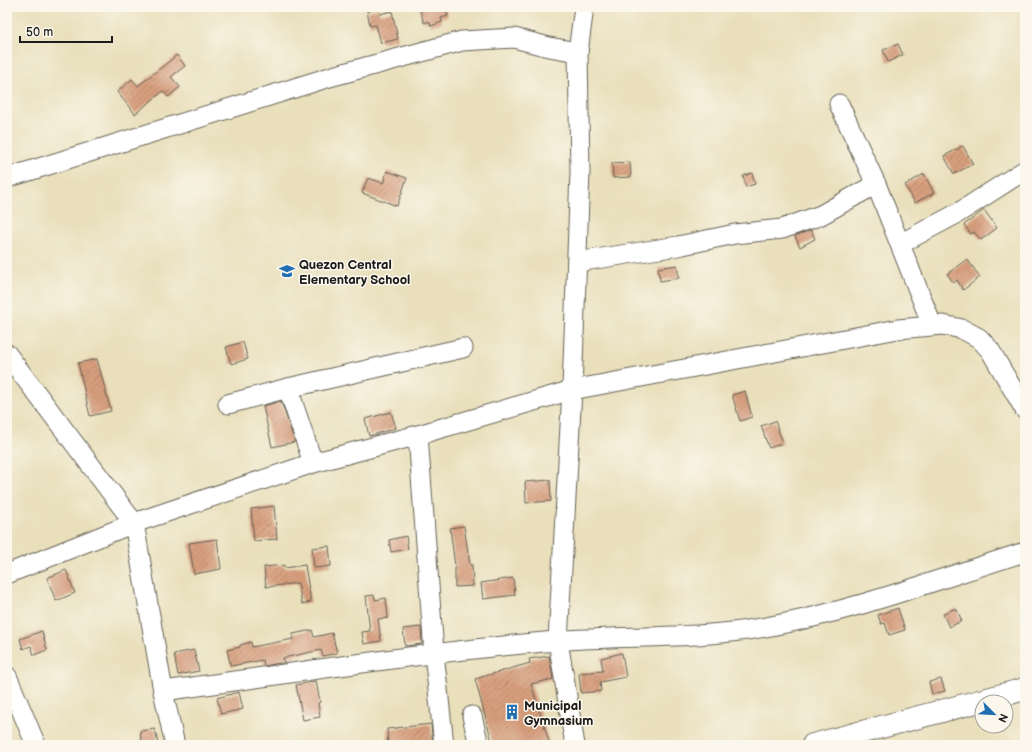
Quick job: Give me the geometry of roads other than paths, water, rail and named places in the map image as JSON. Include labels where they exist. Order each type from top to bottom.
[{"type":"highway","points":[[813,745],[1025,689]]},
{"type":"street","points":[[575,745],[558,641],[572,390],[581,147],[578,52],[584,7]]},
{"type":"street","points":[[7,178],[333,76],[462,41],[492,38],[514,38],[549,47],[578,52]]},
{"type":"street","points":[[839,104],[876,184],[932,325]]},
{"type":"street","points":[[900,244],[958,213],[1025,170]]},
{"type":"street","points":[[577,262],[678,246],[735,234],[782,230],[821,215],[876,184]]},
{"type":"street","points":[[7,574],[134,523],[313,463],[418,435],[572,390],[898,328],[943,325],[962,329],[979,338],[990,350],[1025,410]]},
{"type":"street","points":[[228,404],[288,388],[463,348]]},
{"type":"street","points":[[7,354],[134,523],[163,691],[175,745]]},
{"type":"street","points":[[288,388],[313,463]]},
{"type":"street","points":[[418,435],[434,653],[444,745]]},
{"type":"street","points":[[163,691],[434,653],[558,641],[723,633],[770,627],[862,604],[1025,552]]},
{"type":"street","points":[[7,676],[36,745]]},
{"type":"street","points":[[472,716],[479,745]]},
{"type":"place","name":"Quezon Central Elementary School","points":[[287,271]]},
{"type":"place","name":"Municipal Gymnasium","points":[[512,712]]}]
